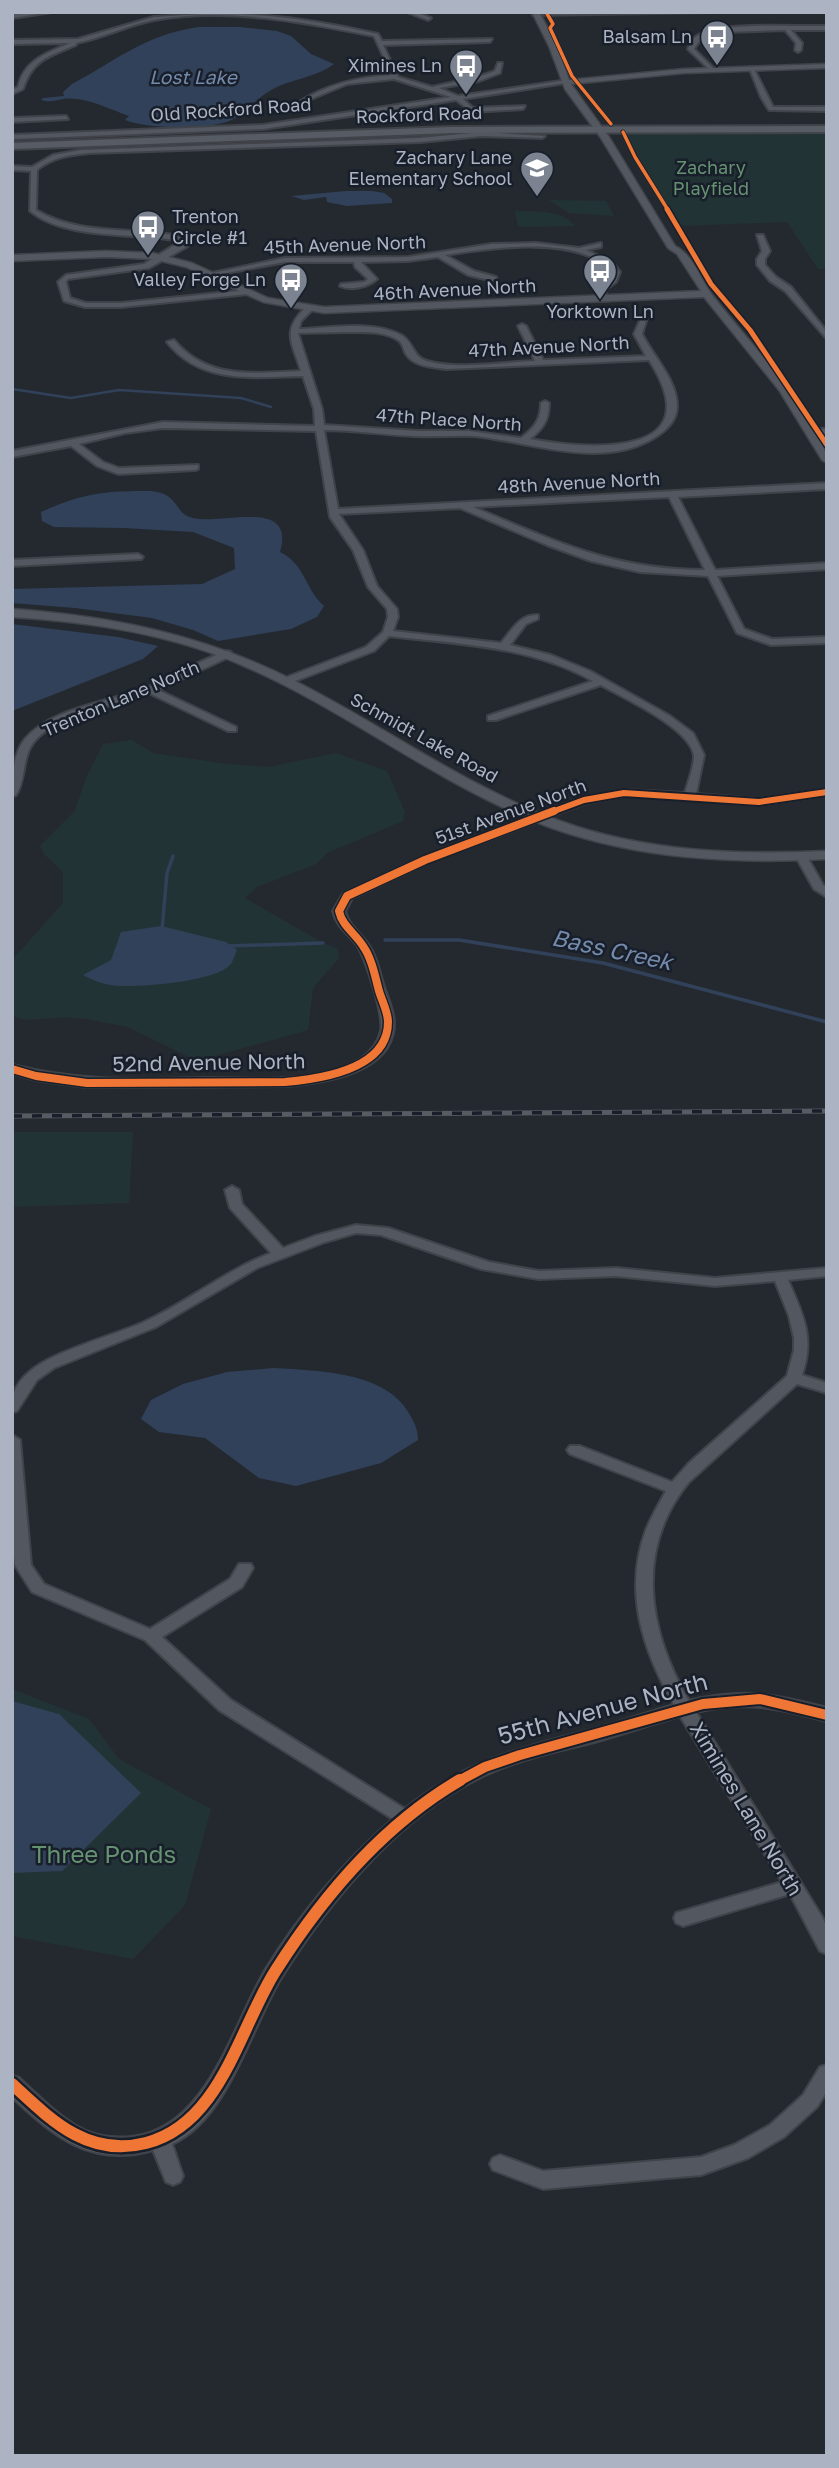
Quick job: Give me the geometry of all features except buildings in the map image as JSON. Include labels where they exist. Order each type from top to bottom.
[{"type":"main road","name":"Rockford Road","points":[[12,145],[425,127],[827,127]]},
{"type":"main road","name":"Rockford Road","points":[[12,145],[528,129],[583,130],[603,127],[827,127]]},
{"type":"street","points":[[12,16],[49,12]]},
{"type":"street","points":[[410,12],[428,18]]},
{"type":"street","points":[[714,12],[536,14],[568,82],[603,127],[672,248],[679,251],[706,294],[783,389],[827,460]]},
{"type":"street","points":[[12,75],[22,75],[41,58],[140,21],[198,15],[294,20],[376,35],[394,77]]},
{"type":"street","points":[[711,69],[691,49],[697,38],[722,31],[827,28]]},
{"type":"street","points":[[787,29],[801,46],[798,50]]},
{"type":"street","points":[[12,42],[85,40]]},
{"type":"street","points":[[381,43],[490,40]]},
{"type":"street","points":[[435,87],[486,77],[498,72],[500,64]]},
{"type":"street","name":"Old Rockford Road","points":[[12,137],[262,127],[568,82],[711,69],[827,66]]},
{"type":"street","points":[[751,68],[757,76],[761,96],[771,109],[827,109]]},
{"type":"street","points":[[13,92],[21,88],[22,75]]},
{"type":"street","points":[[300,103],[333,85],[362,79],[394,77],[435,87],[460,98],[472,110],[523,107]]},
{"type":"street","points":[[459,108],[469,107]]},
{"type":"street","points":[[12,120],[66,118]]},
{"type":"street","points":[[12,168],[34,169],[42,162],[60,156],[97,151],[420,140],[482,134],[542,135]]},
{"type":"street","points":[[34,169],[33,211],[38,215],[76,226],[185,240],[185,244],[163,258],[136,269],[71,275],[62,280],[62,292],[71,302],[101,305],[248,292]]},
{"type":"street","points":[[760,237],[766,251],[761,265],[773,279],[788,289],[814,314],[827,337]]},
{"type":"street","name":"45th Avenue North","points":[[12,258],[106,254],[163,258],[211,274],[285,260],[408,259],[507,246],[548,245],[579,250],[598,245]]},
{"type":"street","points":[[579,250],[614,267],[616,276],[601,290],[606,299]]},
{"type":"street","points":[[441,256],[471,273],[493,279]]},
{"type":"street","points":[[344,286],[366,284],[373,279],[358,265],[357,258]]},
{"type":"street","name":"46th Avenue North","points":[[211,274],[278,303],[309,309],[363,310],[706,294]]},
{"type":"street","points":[[286,681],[370,649],[387,633],[393,617],[392,609],[373,587],[363,558],[338,523],[334,512],[323,461],[318,409],[295,331],[298,320],[309,309]]},
{"type":"street","points":[[644,320],[638,334],[652,358]]},
{"type":"street","points":[[522,326],[540,363]]},
{"type":"street","name":"47th Avenue North","points":[[295,331],[395,335],[402,338],[410,353],[418,360],[447,367],[652,358]]},
{"type":"street","points":[[171,342],[177,353],[205,368],[256,374],[306,373]]},
{"type":"street","name":"47th Place North","points":[[320,428],[477,434],[565,448],[597,449],[638,443],[667,423],[671,400],[669,386],[652,358]]},
{"type":"street","points":[[523,440],[540,428],[544,419],[545,403]]},
{"type":"street","points":[[12,454],[133,429],[172,424],[320,428]]},
{"type":"street","points":[[811,432],[827,432]]},
{"type":"street","points":[[73,443],[100,464],[118,471],[195,467]]},
{"type":"street","name":"48th Avenue North","points":[[334,512],[827,486]]},
{"type":"street","points":[[672,494],[740,631],[759,640],[827,640]]},
{"type":"street","points":[[459,505],[608,563],[658,572],[827,566]]},
{"type":"street","points":[[12,563],[138,557]]},
{"type":"street","name":"Schmidt Lake Road","points":[[12,613],[124,626],[192,642],[228,654],[286,681],[492,797],[537,817],[590,835],[670,851],[735,857],[827,855]]},
{"type":"street","points":[[505,646],[523,622],[535,617]]},
{"type":"street","points":[[387,633],[505,646],[568,664],[666,718],[689,735],[699,755],[690,796]]},
{"type":"street","name":"Trenton Lane North","points":[[12,793],[19,781],[25,747],[39,732],[66,719],[150,690],[228,654]]},
{"type":"street","points":[[492,718],[601,682]]},
{"type":"street","points":[[150,690],[232,729]]},
{"type":"street","name":"51st Avenue North","points":[[388,1030],[388,1020],[369,957],[363,945],[341,920],[342,903],[347,895],[400,871],[584,800],[614,794],[647,793],[759,802],[827,792]]},
{"type":"street","points":[[802,857],[818,887],[827,894]]},
{"type":"street","name":"52nd Avenue North","points":[[12,1069],[76,1082],[309,1080],[350,1069],[363,1062],[384,1042],[388,1030]]},
{"type":"street","points":[[232,1190],[235,1205],[279,1253]]},
{"type":"street","points":[[12,1407],[32,1377],[49,1365],[151,1324],[226,1279],[279,1253],[340,1233],[368,1229],[513,1272],[565,1275],[616,1272],[715,1282],[827,1272]]},
{"type":"street","points":[[780,1277],[803,1337],[802,1356],[794,1378],[827,1388]]},
{"type":"street","name":"Ximines Lane North","points":[[794,1378],[675,1489],[659,1519],[648,1550],[643,1584],[646,1620],[656,1657],[827,1946]]},
{"type":"street","points":[[12,1440],[21,1553],[29,1577],[38,1588],[151,1636],[225,1704],[404,1817],[357,1866],[274,1972],[198,2113],[176,2132],[160,2140],[127,2147],[103,2147],[77,2139],[12,2084]]},
{"type":"street","points":[[575,1450],[675,1489]]},
{"type":"street","points":[[151,1636],[236,1583],[245,1568]]},
{"type":"street","name":"55th Avenue North","points":[[404,1817],[470,1774],[504,1760],[685,1710],[733,1700],[761,1699],[827,1715]]},
{"type":"street","points":[[683,1918],[793,1886]]},
{"type":"street","points":[[500,2164],[543,2180],[701,2166],[741,2152],[777,2131],[810,2101],[827,2073]]},
{"type":"street","points":[[160,2140],[173,2176]]},
{"type":"green space","name":"Zachary Playfield","points":[[827,131],[827,269],[818,269],[787,222],[681,226],[626,132]]},
{"type":"green space","points":[[549,200],[606,201],[614,216],[569,213]]},
{"type":"green space","points":[[515,211],[556,214],[575,226],[518,226]]},
{"type":"green space","points":[[132,740],[153,753],[227,764],[268,767],[336,753],[387,771],[405,812],[403,821],[327,853],[316,864],[257,887],[245,898],[338,949],[339,958],[313,988],[308,1030],[201,1060],[191,1058],[128,1027],[87,1019],[65,1017],[25,1020],[12,1016],[12,960],[63,903],[63,872],[45,855],[40,846],[74,812],[103,744]]},
{"type":"green space","points":[[12,1132],[133,1132],[129,1203],[12,1207]]},
{"type":"green space","name":"Three Ponds","points":[[12,1689],[89,1719],[119,1759],[211,1809],[185,1905],[133,1959],[12,1936]]},
{"type":"water","name":"Lost Lake","points":[[199,27],[277,31],[291,36],[311,54],[334,64],[273,89],[229,121],[206,126],[177,127],[135,123],[125,120],[129,116],[88,101],[41,100],[64,96],[63,92],[72,84],[147,42]]},
{"type":"water","points":[[346,191],[384,193],[392,199],[392,203],[347,206],[327,202],[326,197],[304,200],[291,196]]},
{"type":"water","points":[[142,491],[166,495],[185,515],[193,518],[253,517],[277,524],[282,535],[280,552],[295,563],[312,592],[324,606],[317,617],[291,629],[218,641],[193,630],[152,618],[12,603],[12,589],[202,584],[235,569],[234,548],[193,532],[54,527],[42,521],[41,512],[79,498],[102,493]]},
{"type":"water","points":[[12,624],[118,637],[158,646],[143,659],[12,711]]},
{"type":"water","points":[[161,926],[226,942],[237,950],[231,964],[222,971],[177,982],[119,986],[83,975],[111,960],[121,932]]},
{"type":"water","points":[[274,1368],[350,1376],[385,1390],[399,1400],[410,1415],[418,1440],[381,1463],[296,1486],[259,1478],[205,1438],[159,1432],[141,1419],[151,1400],[183,1384],[227,1372]]},
{"type":"water","points":[[12,1701],[59,1714],[141,1793],[62,1871],[12,1873]]},
{"type":"waterway","points":[[12,389],[71,398],[119,390],[241,398],[271,407]]},
{"type":"waterway","name":"Bass Creek","points":[[162,930],[167,873],[173,856]]},
{"type":"waterway","name":"Bass Creek","points":[[385,940],[459,940],[603,963],[827,1022]]},
{"type":"waterway","name":"Bass Creek","points":[[227,946],[323,943]]},
{"type":"railway","points":[[12,1116],[827,1111]]},
{"type":"cycle path","points":[[546,12],[553,24],[550,28],[572,76],[611,124]]},
{"type":"cycle path","points":[[623,132],[635,157],[711,284],[750,330],[827,445]]},
{"type":"cycle path","points":[[12,1069],[61,1080],[113,1084],[285,1082],[338,1073],[359,1064],[377,1050],[387,1032],[388,1020],[369,957],[363,945],[341,920],[339,911],[347,896],[425,860],[584,800],[624,793],[647,793],[759,802],[827,792]]},
{"type":"cycle path","points":[[12,2084],[54,2122],[84,2140],[118,2147],[144,2144],[170,2135],[190,2120],[205,2103],[230,2060],[263,1992],[312,1918],[335,1889],[386,1835],[441,1791],[485,1767],[503,1761],[703,1704],[760,1699],[827,1715]]},
{"type":"place","name":"Balsam Ln","points":[[717,67]]},
{"type":"place","name":"Ximines Ln","points":[[466,96]]},
{"type":"place","name":"Zachary Lane Elementary School","points":[[537,198]]},
{"type":"place","name":"Trenton Circle #1","points":[[148,257]]},
{"type":"place","name":"Yorktown Ln","points":[[600,301]]},
{"type":"place","name":"Valley Forge Ln","points":[[291,310]]}]
